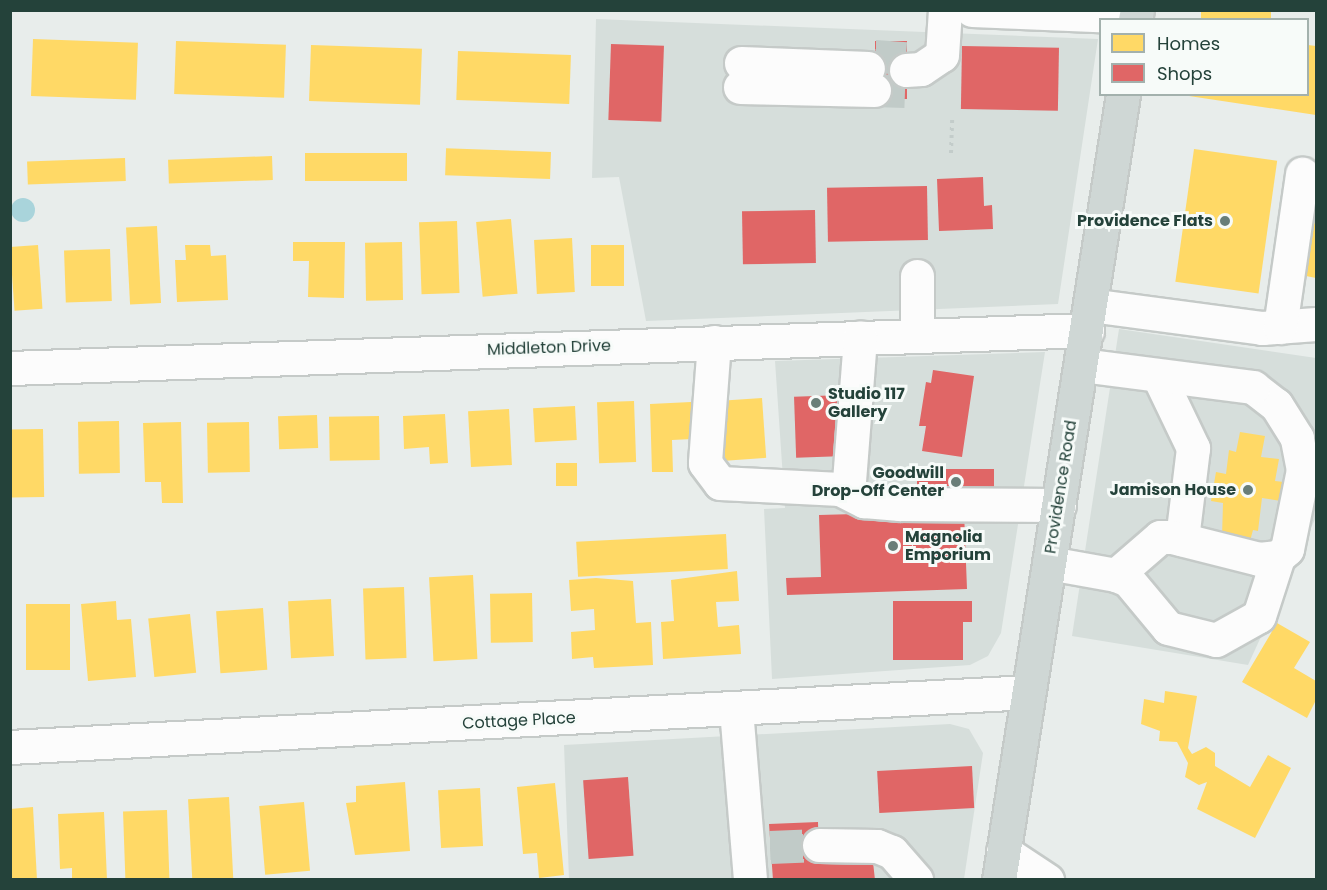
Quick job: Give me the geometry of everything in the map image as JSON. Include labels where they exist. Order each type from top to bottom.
[{"type":"main road","name":"Providence Road","points":[[1001,865],[1123,96]]},
{"type":"street","points":[[741,69],[890,74],[921,69],[942,56],[945,10]]},
{"type":"street","points":[[989,11],[1136,16]]},
{"type":"street","points":[[1280,327],[1302,174]]},
{"type":"street","points":[[917,276],[917,335]]},
{"type":"street","name":"Middleton Drive","points":[[10,368],[917,335],[1088,317],[1280,327],[1317,324]]},
{"type":"street","points":[[840,489],[849,481],[860,337]]},
{"type":"street","points":[[714,342],[705,438],[705,463],[714,479],[840,489],[864,501],[1059,505]]},
{"type":"street","points":[[1049,563],[1116,575],[1128,580],[1168,628],[1216,640],[1259,616],[1278,557],[1287,549],[1304,470],[1297,438],[1276,405],[1253,387],[1159,377],[1081,365]]},
{"type":"street","points":[[1159,377],[1193,448],[1182,539]]},
{"type":"street","points":[[1116,575],[1160,537],[1182,539],[1259,559],[1278,557]]},
{"type":"street","name":"Cottage Place","points":[[10,747],[1028,692]]},
{"type":"street","points":[[736,709],[755,858]]},
{"type":"street","points":[[819,845],[877,846],[892,852],[916,879]]},
{"type":"street","points":[[1001,865],[1047,879]]},
{"type":"path","points":[[951,153],[952,116]]},
{"type":"shaded area","points":[[596,19],[1098,39],[1058,304],[646,321],[619,177],[592,178]]},
{"type":"shaded area","points":[[1119,329],[1316,358],[1316,517],[1248,665],[1072,636]]},
{"type":"shaded area","points":[[1045,352],[1001,633],[988,656],[970,665],[772,679],[764,509],[785,508],[775,361]]},
{"type":"shaded area","points":[[950,724],[969,729],[983,753],[964,879],[569,879],[564,745]]},
{"type":"water","points":[[23,198],[31,202],[35,210],[31,218],[23,222],[15,218],[11,210],[15,202]]},
{"type":"building: Homes","points":[[1201,10],[1271,10],[1271,18],[1201,18]]},
{"type":"building: Homes","points":[[33,39],[138,43],[136,100],[31,96]]},
{"type":"building: Homes","points":[[176,41],[286,45],[284,98],[174,94]]},
{"type":"building: Homes","points":[[311,45],[422,49],[420,105],[309,101]]},
{"type":"building: Homes","points":[[1309,45],[1316,46],[1316,115],[1189,96],[1309,96]]},
{"type":"building: Homes","points":[[458,51],[571,55],[569,104],[456,100]]},
{"type":"building: Homes","points":[[446,148],[551,152],[550,179],[445,175]]},
{"type":"building: Homes","name":"Providence Flats","points":[[1194,149],[1277,161],[1259,293],[1175,282]]},
{"type":"building: Homes","points":[[305,153],[407,153],[407,181],[305,181]]},
{"type":"building: Homes","points":[[272,156],[273,180],[169,184],[168,160]]},
{"type":"building: Homes","points":[[125,158],[126,181],[28,184],[27,161]]},
{"type":"building: Homes","points":[[1316,218],[1316,278],[1306,276]]},
{"type":"building: Homes","points":[[511,219],[518,294],[483,297],[476,222]]},
{"type":"building: Homes","points":[[457,221],[460,293],[422,294],[419,222]]},
{"type":"building: Homes","points":[[157,226],[161,303],[130,305],[126,228]]},
{"type":"building: Homes","points":[[572,238],[575,292],[537,294],[534,240]]},
{"type":"building: Homes","points":[[293,242],[345,242],[344,298],[308,297],[309,261],[293,261]]},
{"type":"building: Homes","points":[[402,242],[403,300],[366,301],[365,243]]},
{"type":"building: Homes","points":[[38,245],[42,309],[15,311],[10,247]]},
{"type":"building: Homes","points":[[185,245],[210,245],[211,256],[226,255],[228,300],[177,302],[175,260],[186,260]]},
{"type":"building: Homes","points":[[591,245],[624,245],[624,286],[591,286]]},
{"type":"building: Homes","points":[[110,249],[112,301],[66,303],[64,251]]},
{"type":"building: Homes","points":[[762,398],[766,458],[725,461],[721,401]]},
{"type":"building: Homes","points":[[634,401],[636,462],[599,463],[597,402]]},
{"type":"building: Homes","points":[[691,402],[692,439],[672,440],[673,472],[652,472],[650,404]]},
{"type":"building: Homes","points":[[575,406],[577,440],[535,442],[533,408]]},
{"type":"building: Homes","points":[[509,409],[512,465],[471,467],[468,411]]},
{"type":"building: Homes","points":[[445,414],[448,463],[430,464],[429,447],[404,449],[403,416]]},
{"type":"building: Homes","points":[[317,415],[318,448],[279,449],[278,416]]},
{"type":"building: Homes","points":[[379,416],[380,460],[330,461],[329,417]]},
{"type":"building: Homes","points":[[119,421],[120,473],[79,474],[78,422]]},
{"type":"building: Homes","points":[[181,422],[183,503],[162,503],[161,482],[145,482],[143,423]]},
{"type":"building: Homes","points":[[249,422],[250,472],[208,473],[207,423]]},
{"type":"building: Homes","points":[[43,429],[44,497],[11,498],[10,430]]},
{"type":"building: Homes","name":"Jamison House","points":[[1240,432],[1265,436],[1261,457],[1279,459],[1275,481],[1284,482],[1281,501],[1262,498],[1258,531],[1253,530],[1250,541],[1222,537],[1223,503],[1211,501],[1216,472],[1226,474],[1229,450],[1236,452]]},
{"type":"building: Homes","points":[[556,463],[577,463],[577,486],[556,486]]},
{"type":"building: Homes","points":[[726,534],[728,569],[578,577],[576,542]]},
{"type":"building: Homes","points":[[737,571],[739,601],[716,602],[718,627],[739,625],[741,654],[663,659],[661,622],[674,621],[671,580]]},
{"type":"building: Homes","points":[[473,575],[477,659],[433,661],[429,577]]},
{"type":"building: Homes","points":[[596,578],[633,581],[636,623],[651,622],[653,665],[594,668],[593,657],[572,659],[571,632],[595,630],[594,609],[571,611],[569,580]]},
{"type":"building: Homes","points":[[404,587],[406,658],[366,659],[363,588]]},
{"type":"building: Homes","points":[[532,593],[533,642],[491,643],[490,594]]},
{"type":"building: Homes","points":[[331,599],[334,656],[291,658],[288,601]]},
{"type":"building: Homes","points":[[116,601],[117,620],[131,619],[136,677],[88,681],[81,604]]},
{"type":"building: Homes","points":[[26,604],[70,604],[70,670],[26,670]]},
{"type":"building: Homes","points":[[263,608],[267,670],[220,673],[216,611]]},
{"type":"building: Homes","points":[[190,614],[196,673],[154,677],[148,618]]},
{"type":"building: Homes","points":[[1277,623],[1310,642],[1294,668],[1316,681],[1316,700],[1307,718],[1242,682]]},
{"type":"building: Homes","points":[[1165,691],[1197,696],[1188,748],[1192,754],[1206,747],[1215,753],[1215,766],[1250,787],[1268,755],[1291,768],[1255,838],[1197,809],[1207,782],[1199,785],[1185,777],[1188,763],[1177,742],[1159,741],[1160,731],[1141,724],[1144,699],[1164,703]]},
{"type":"building: Homes","points":[[405,782],[410,851],[355,855],[346,803],[356,802],[356,786]]},
{"type":"building: Homes","points":[[555,783],[564,875],[539,878],[537,853],[523,854],[517,787]]},
{"type":"building: Homes","points":[[480,788],[483,846],[441,848],[438,790]]},
{"type":"building: Homes","points":[[229,797],[233,880],[192,880],[188,799]]},
{"type":"building: Homes","points":[[304,802],[310,871],[265,875],[259,806]]},
{"type":"building: Homes","points":[[33,807],[37,880],[10,880],[10,809]]},
{"type":"building: Homes","points":[[167,810],[169,880],[125,880],[123,812]]},
{"type":"building: Homes","points":[[104,812],[107,880],[72,880],[72,868],[60,869],[58,814]]},
{"type":"building: Shops","points":[[875,41],[907,41],[907,99],[875,99]]},
{"type":"building: Shops","points":[[611,44],[664,46],[661,122],[608,120]]},
{"type":"building: Shops","points":[[962,46],[1059,48],[1058,111],[961,109]]},
{"type":"building: Shops","points":[[983,177],[984,206],[992,205],[993,229],[939,231],[937,179]]},
{"type":"building: Shops","points":[[927,186],[928,240],[828,242],[827,188]]},
{"type":"building: Shops","points":[[815,210],[816,263],[743,264],[742,211]]},
{"type":"building: Shops","points":[[933,370],[974,376],[962,457],[922,451],[926,426],[919,426],[926,382],[931,383]]},
{"type":"building: Shops","points":[[843,395],[845,456],[796,458],[794,397]]},
{"type":"building: Shops","name":"Goodwill Drop-Off Center","points":[[917,469],[994,469],[994,495],[917,495]]},
{"type":"building: Shops","name":"Magnolia Emporium","points":[[964,511],[967,589],[787,595],[786,578],[821,577],[819,515]]},
{"type":"building: Shops","points":[[893,601],[972,601],[972,622],[963,622],[963,660],[893,660]]},
{"type":"building: Shops","points":[[972,766],[974,808],[879,813],[877,771]]},
{"type":"building: Shops","points":[[628,777],[634,856],[589,859],[583,780]]},
{"type":"building: Shops","points":[[818,822],[819,863],[873,862],[875,880],[773,880],[769,824]]},
{"type":"tunnel","points":[[875,56],[906,58]]},
{"type":"tunnel","points":[[874,90],[905,91]]},
{"type":"tunnel","points":[[770,847],[819,845]]},
{"type":"place","name":"Providence Flats","points":[[1225,221]]},
{"type":"place","name":"Studio 117 Gallery","points":[[816,403]]},
{"type":"place","name":"Goodwill Drop-Off Center","points":[[956,482]]},
{"type":"place","name":"Jamison House","points":[[1248,490]]},
{"type":"place","name":"Magnolia Emporium","points":[[893,546]]}]
